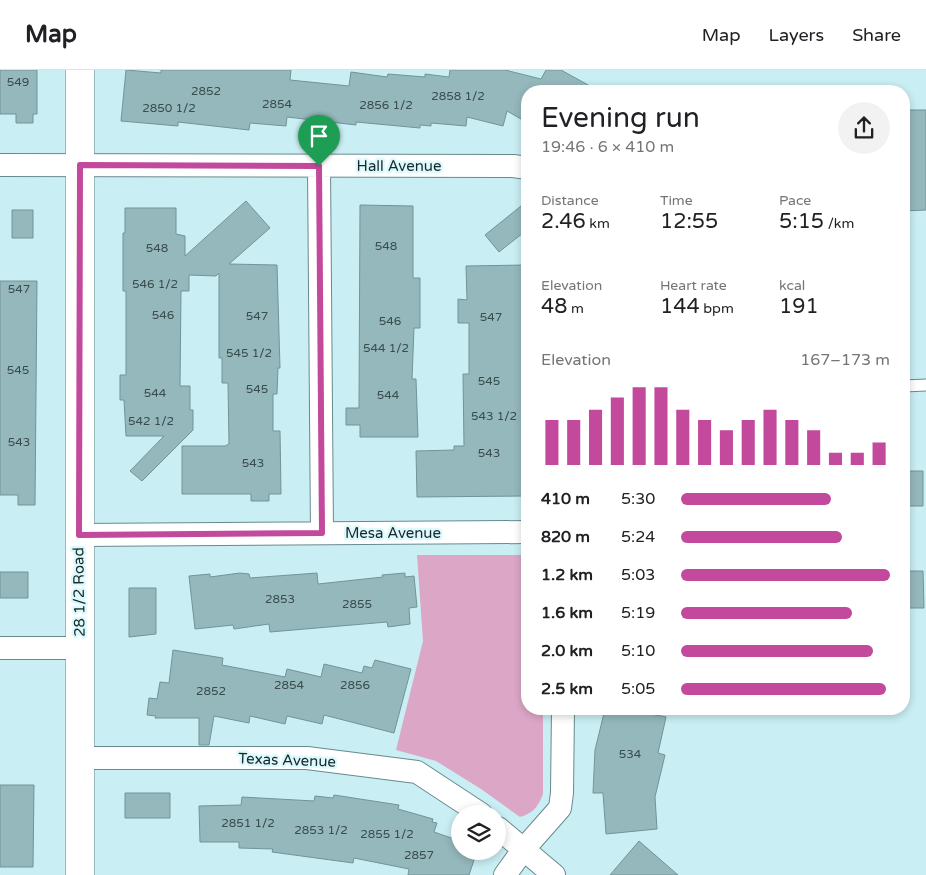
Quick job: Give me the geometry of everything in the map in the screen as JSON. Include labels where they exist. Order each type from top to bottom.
[{"type":"street","name":"28 1/2 Road","points":[[80,70],[80,875]]},
{"type":"street","name":"Hall Avenue","points":[[0,165],[521,167]]},
{"type":"street","points":[[319,166],[322,533]]},
{"type":"street","name":"Mesa Avenue","points":[[79,535],[521,532]]},
{"type":"street","points":[[0,648],[80,648]]},
{"type":"street","points":[[505,875],[523,850],[560,808],[562,793],[563,715]]},
{"type":"street","name":"Texas Avenue","points":[[80,758],[307,758],[416,772],[467,805]]},
{"type":"street","points":[[506,835],[554,875]]},
{"type":"lane","points":[[910,386],[926,385]]},
{"type":"shaded area","points":[[417,555],[521,555],[521,715],[543,715],[543,794],[539,803],[528,814],[520,817],[506,805],[436,761],[396,750],[423,641]]},
{"type":"building","points":[[0,70],[37,70],[37,114],[33,114],[33,123],[16,123],[16,114],[0,114]]},
{"type":"building","points":[[126,70],[161,73],[161,70],[291,70],[290,80],[349,86],[351,72],[387,77],[388,74],[425,77],[425,74],[449,77],[450,70],[505,70],[541,79],[546,70],[561,70],[588,85],[521,85],[521,119],[507,111],[503,126],[467,117],[466,126],[431,123],[431,126],[420,125],[420,128],[356,122],[356,125],[287,117],[286,126],[250,123],[249,130],[178,122],[178,126],[121,121]]},
{"type":"building","points":[[910,110],[926,110],[926,210],[910,211]]},
{"type":"building","points":[[246,201],[270,228],[229,264],[277,265],[280,368],[278,368],[277,394],[273,394],[273,431],[280,431],[281,494],[269,494],[269,501],[251,501],[251,494],[182,494],[182,446],[225,446],[229,444],[228,383],[222,383],[222,358],[219,358],[219,273],[216,276],[189,275],[189,291],[181,291],[180,386],[190,386],[190,410],[193,410],[193,430],[142,481],[130,471],[164,436],[126,436],[124,400],[120,400],[120,375],[126,375],[126,291],[123,291],[125,208],[176,208],[176,234],[185,236],[185,256]]},
{"type":"building","points":[[360,205],[413,206],[413,278],[420,278],[420,328],[414,328],[412,379],[416,379],[418,437],[360,437],[360,425],[346,425],[346,408],[359,408]]},
{"type":"building","points":[[521,206],[521,235],[499,252],[485,235]]},
{"type":"building","points":[[12,210],[33,210],[33,238],[12,238]]},
{"type":"building","points":[[521,265],[521,496],[417,497],[416,451],[454,450],[454,446],[464,446],[463,374],[469,374],[469,323],[458,323],[458,299],[467,300],[466,266]]},
{"type":"building","points":[[0,281],[37,281],[35,505],[18,505],[18,495],[0,495]]},
{"type":"building","points":[[910,471],[923,471],[923,506],[910,506]]},
{"type":"building","points":[[910,571],[923,571],[924,608],[910,608]]},
{"type":"building","points":[[0,572],[28,572],[28,598],[0,598]]},
{"type":"building","points":[[240,573],[249,574],[250,578],[317,573],[318,584],[405,573],[405,577],[414,576],[417,607],[409,608],[410,624],[388,627],[387,622],[270,632],[269,624],[234,629],[233,625],[195,629],[189,576],[210,574],[210,577]]},
{"type":"building","points":[[129,588],[156,588],[156,634],[129,637]]},
{"type":"building","points":[[173,650],[223,658],[222,665],[285,677],[287,669],[321,677],[324,664],[362,673],[364,666],[372,668],[375,660],[411,669],[394,733],[324,715],[322,724],[287,716],[285,724],[250,716],[249,723],[214,716],[209,745],[199,745],[199,718],[155,718],[156,716],[147,715],[149,698],[157,699],[160,682],[169,683]]},
{"type":"building","points":[[604,715],[656,715],[666,717],[658,753],[665,755],[655,797],[657,829],[606,834],[603,793],[593,793],[595,750]]},
{"type":"building","points":[[0,785],[34,785],[33,867],[0,867]]},
{"type":"building","points":[[125,793],[170,793],[170,818],[125,818]]},
{"type":"building","points":[[334,795],[399,805],[398,809],[433,819],[432,822],[437,823],[434,832],[451,838],[451,860],[474,860],[469,875],[408,875],[409,869],[354,858],[353,863],[272,852],[273,849],[239,848],[239,842],[200,842],[199,806],[241,805],[242,797],[314,801],[315,796],[333,798]]},
{"type":"building","points":[[639,841],[678,875],[610,875]]},
{"type":"route","points":[[80,165],[319,166],[322,533],[79,535],[80,165]]}]
